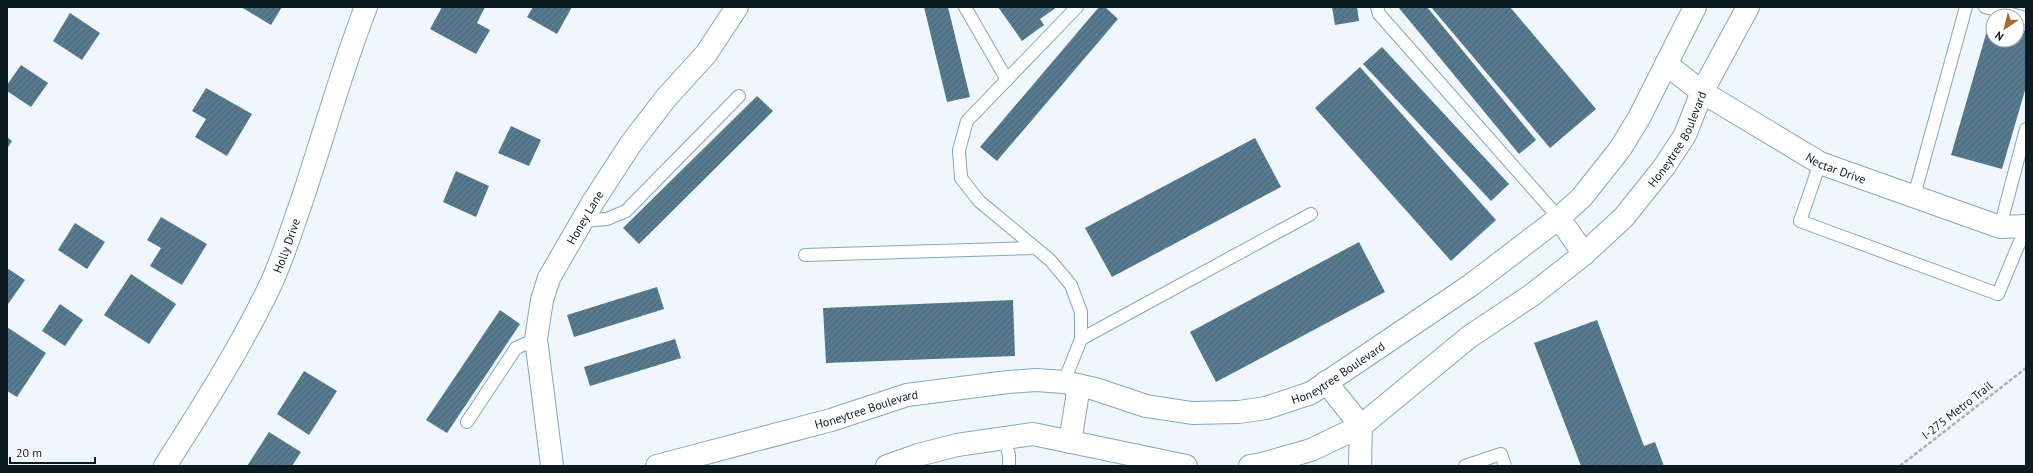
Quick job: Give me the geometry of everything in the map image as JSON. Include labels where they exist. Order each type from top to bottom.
[{"type":"street","name":"Holly Drive","points":[[165,466],[215,388],[269,287],[294,224],[322,140],[350,48],[366,7]]},
{"type":"street","name":"Honey Lane","points":[[552,466],[536,339],[542,300],[550,278],[582,221],[630,145],[666,98],[706,54],[737,7]]},
{"type":"street","name":"Honeytree Boulevard","points":[[657,466],[831,420],[907,395],[1008,382],[1036,380],[1071,384],[1095,389],[1146,406],[1192,413],[1239,412],[1266,408],[1311,393],[1471,285],[1559,218],[1582,197],[1620,149],[1639,118],[1695,7]]},
{"type":"street","name":"Honeytree Boulevard","points":[[1250,466],[1310,450],[1361,426],[1469,337],[1532,295],[1584,254],[1624,216],[1664,167],[1685,135],[1702,92],[1748,7]]},
{"type":"street","name":"Nectar Drive","points":[[1666,64],[1702,92],[1820,163],[2000,226],[2026,226]]},
{"type":"street","points":[[1559,218],[1584,254]]},
{"type":"street","points":[[1326,382],[1361,426],[1360,466]]},
{"type":"street","points":[[1070,442],[1071,384]]},
{"type":"street","points":[[887,466],[918,455],[957,445],[1033,434],[1186,466]]},
{"type":"lane","points":[[965,7],[1007,80]]},
{"type":"lane","points":[[1071,384],[1081,339],[1081,312],[1071,285],[1050,260],[979,200],[961,178],[959,150],[967,121],[1077,7]]},
{"type":"lane","points":[[1377,7],[1379,14],[1559,218]]},
{"type":"lane","points":[[1914,196],[1966,7]]},
{"type":"lane","points":[[1985,7],[2026,18]]},
{"type":"lane","points":[[582,221],[607,219],[626,211],[739,96]]},
{"type":"lane","points":[[2000,226],[2026,129]]},
{"type":"lane","points":[[1820,163],[1800,221],[1998,294],[2026,226]]},
{"type":"lane","points":[[1081,339],[1311,214]]},
{"type":"lane","points":[[805,255],[1035,248]]},
{"type":"lane","points":[[467,422],[516,348],[536,339]]},
{"type":"lane","points":[[1004,438],[1009,455],[1008,466]]},
{"type":"lane","points":[[1465,466],[1501,454],[1505,466]]},
{"type":"path","name":"I-275 Metro Trail","points":[[1900,466],[2026,368]]},
{"type":"building","points":[[241,7],[282,7],[271,25]]},
{"type":"building","points":[[442,7],[485,7],[477,23],[490,30],[476,54],[430,29]]},
{"type":"building","points":[[533,7],[572,7],[557,34],[527,17]]},
{"type":"building","points":[[924,7],[948,7],[970,97],[947,102]]},
{"type":"building","points":[[998,7],[1057,7],[1040,19],[1044,25],[1022,41]]},
{"type":"building","points":[[1099,7],[1105,7],[1118,19],[997,161],[980,147]]},
{"type":"building","points":[[1332,7],[1357,7],[1359,21],[1335,25]]},
{"type":"building","points":[[1427,7],[1536,140],[1519,154],[1399,8]]},
{"type":"building","points":[[1431,7],[1510,7],[1596,109],[1550,148]]},
{"type":"building","points":[[70,13],[100,33],[82,60],[53,41]]},
{"type":"building","points":[[2026,31],[2026,87],[2002,169],[1951,155],[1985,37],[1985,48],[2025,48]]},
{"type":"building","points":[[1382,47],[1509,184],[1491,201],[1363,64]]},
{"type":"building","points":[[21,65],[48,83],[31,107],[7,91],[7,85]]},
{"type":"building","points":[[1360,67],[1496,220],[1451,261],[1315,108]]},
{"type":"building","points":[[206,88],[252,114],[227,156],[195,137],[206,119],[192,111]]},
{"type":"building","points":[[757,96],[773,111],[639,244],[623,228]]},
{"type":"building","points":[[511,126],[541,140],[529,166],[498,153]]},
{"type":"building","points":[[7,137],[12,141],[7,149]]},
{"type":"building","points":[[1255,138],[1281,187],[1112,277],[1085,228]]},
{"type":"building","points":[[456,171],[489,186],[476,217],[443,202]]},
{"type":"building","points":[[161,217],[207,244],[182,285],[150,266],[161,248],[147,240]]},
{"type":"building","points":[[75,223],[105,242],[87,269],[58,250]]},
{"type":"building","points":[[1359,242],[1385,292],[1216,382],[1190,332]]},
{"type":"building","points":[[7,268],[25,280],[8,304],[7,303]]},
{"type":"building","points":[[131,274],[176,304],[149,344],[104,315]]},
{"type":"building","points":[[657,287],[664,309],[574,337],[567,315]]},
{"type":"building","points":[[1013,300],[1015,356],[826,363],[823,308]]},
{"type":"building","points":[[60,304],[83,320],[65,346],[42,331]]},
{"type":"building","points":[[500,310],[520,324],[447,433],[426,420]]},
{"type":"building","points":[[1597,320],[1644,446],[1655,442],[1664,466],[1581,466],[1534,343]]},
{"type":"building","points":[[7,327],[46,353],[17,397],[7,391]]},
{"type":"building","points":[[675,339],[681,358],[590,386],[584,367]]},
{"type":"building","points":[[304,371],[337,391],[309,435],[277,414]]},
{"type":"building","points":[[269,432],[301,452],[292,466],[247,466]]}]
